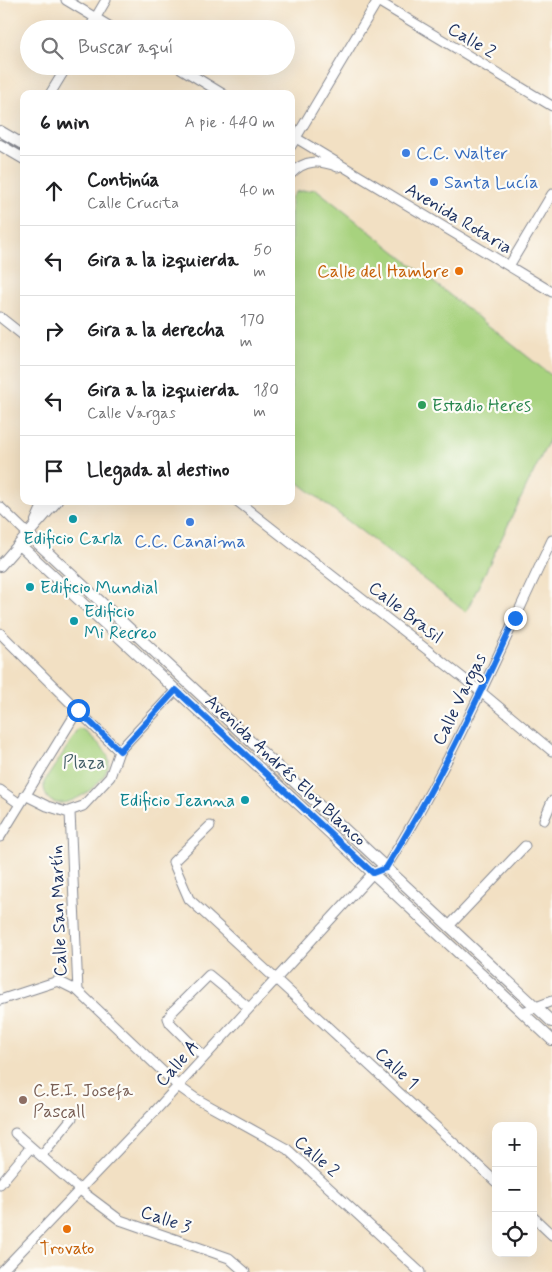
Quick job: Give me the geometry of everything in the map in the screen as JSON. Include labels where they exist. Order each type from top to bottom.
[{"type":"street","points":[[66,0],[98,20]]},
{"type":"street","points":[[95,18],[106,0]]},
{"type":"street","points":[[295,134],[377,0]]},
{"type":"street","name":"Calle 2","points":[[377,0],[552,106]]},
{"type":"street","points":[[52,90],[62,75]]},
{"type":"street","points":[[192,75],[216,90]]},
{"type":"street","points":[[0,131],[20,141]]},
{"type":"street","name":"Avenida Rotaria","points":[[295,137],[552,292]]},
{"type":"street","points":[[0,145],[19,156]]},
{"type":"street","name":"Avenida Rotaria","points":[[295,171],[305,163],[318,161],[350,171]]},
{"type":"street","points":[[509,266],[552,194]]},
{"type":"street","points":[[0,317],[20,333]]},
{"type":"street","points":[[28,535],[43,505]]},
{"type":"street","points":[[0,566],[54,505]]},
{"type":"street","name":"Calle Brasil","points":[[242,505],[481,692],[552,751]]},
{"type":"street","points":[[0,507],[28,535]]},
{"type":"street","name":"Avenida Andrés Eloy Blanco","points":[[28,535],[552,1022]]},
{"type":"street","name":"Calle Vargas","points":[[386,868],[430,796],[552,540]]},
{"type":"street","name":"Avenida Andrés Eloy Blanco","points":[[20,544],[552,1040]]},
{"type":"street","points":[[0,633],[120,751]]},
{"type":"street","points":[[25,795],[52,808],[70,812],[83,806],[106,782],[114,770],[120,751],[176,690]]},
{"type":"street","points":[[0,837],[78,710]]},
{"type":"street","points":[[0,790],[20,804]]},
{"type":"street","points":[[544,820],[552,801]]},
{"type":"street","name":"Calle San Martín","points":[[70,812],[78,991],[178,1086]]},
{"type":"street","name":"Calle 1","points":[[210,826],[173,862],[189,899],[492,1178]]},
{"type":"street","points":[[449,926],[525,846]]},
{"type":"street","points":[[373,873],[386,868]]},
{"type":"street","name":"Calle A","points":[[2,1272],[178,1086],[373,873]]},
{"type":"street","points":[[204,1057],[170,1022],[168,1018],[172,1012],[209,975],[249,1008]]},
{"type":"street","points":[[0,1000],[58,981],[78,991]]},
{"type":"street","points":[[523,1012],[552,1001]]},
{"type":"street","name":"Calle 2","points":[[178,1086],[203,1103],[287,1149],[420,1272]]},
{"type":"street","points":[[41,1156],[72,1118]]},
{"type":"street","name":"Calle 3","points":[[15,1133],[80,1190],[120,1220],[228,1258],[245,1272]]},
{"type":"street","points":[[0,1184],[31,1147]]},
{"type":"street","points":[[537,1221],[552,1235]]},
{"type":"green space","name":"Estadio Heres","points":[[316,189],[552,376],[552,434],[466,612],[295,480],[296,192]]},
{"type":"green space","name":"Plaza","points":[[79,729],[89,734],[105,751],[109,762],[106,772],[98,783],[75,799],[63,803],[53,802],[46,795],[44,782]]},
{"type":"place","name":"C.C. Walter","points":[[406,153]]},
{"type":"place","name":"Santa Lucía","points":[[434,182]]},
{"type":"place","name":"Calle del Hambre","points":[[459,271]]},
{"type":"place","name":"Estadio Heres","points":[[422,405]]},
{"type":"place","name":"Edificio Carla","points":[[73,519]]},
{"type":"place","name":"C.C. Canaima","points":[[190,522]]},
{"type":"place","name":"Edificio Mundial","points":[[30,587]]},
{"type":"place","name":"Edificio Mi Recreo","points":[[74,621]]},
{"type":"place","name":"Edificio Jeanna","points":[[245,800]]},
{"type":"place","name":"C.E.I. Josefa Pascall","points":[[23,1100]]},
{"type":"place","name":"Trovato","points":[[67,1229]]},
{"type":"route","points":[[78,710],[120,751],[176,690],[373,873],[386,868],[430,796],[515,618]]}]
